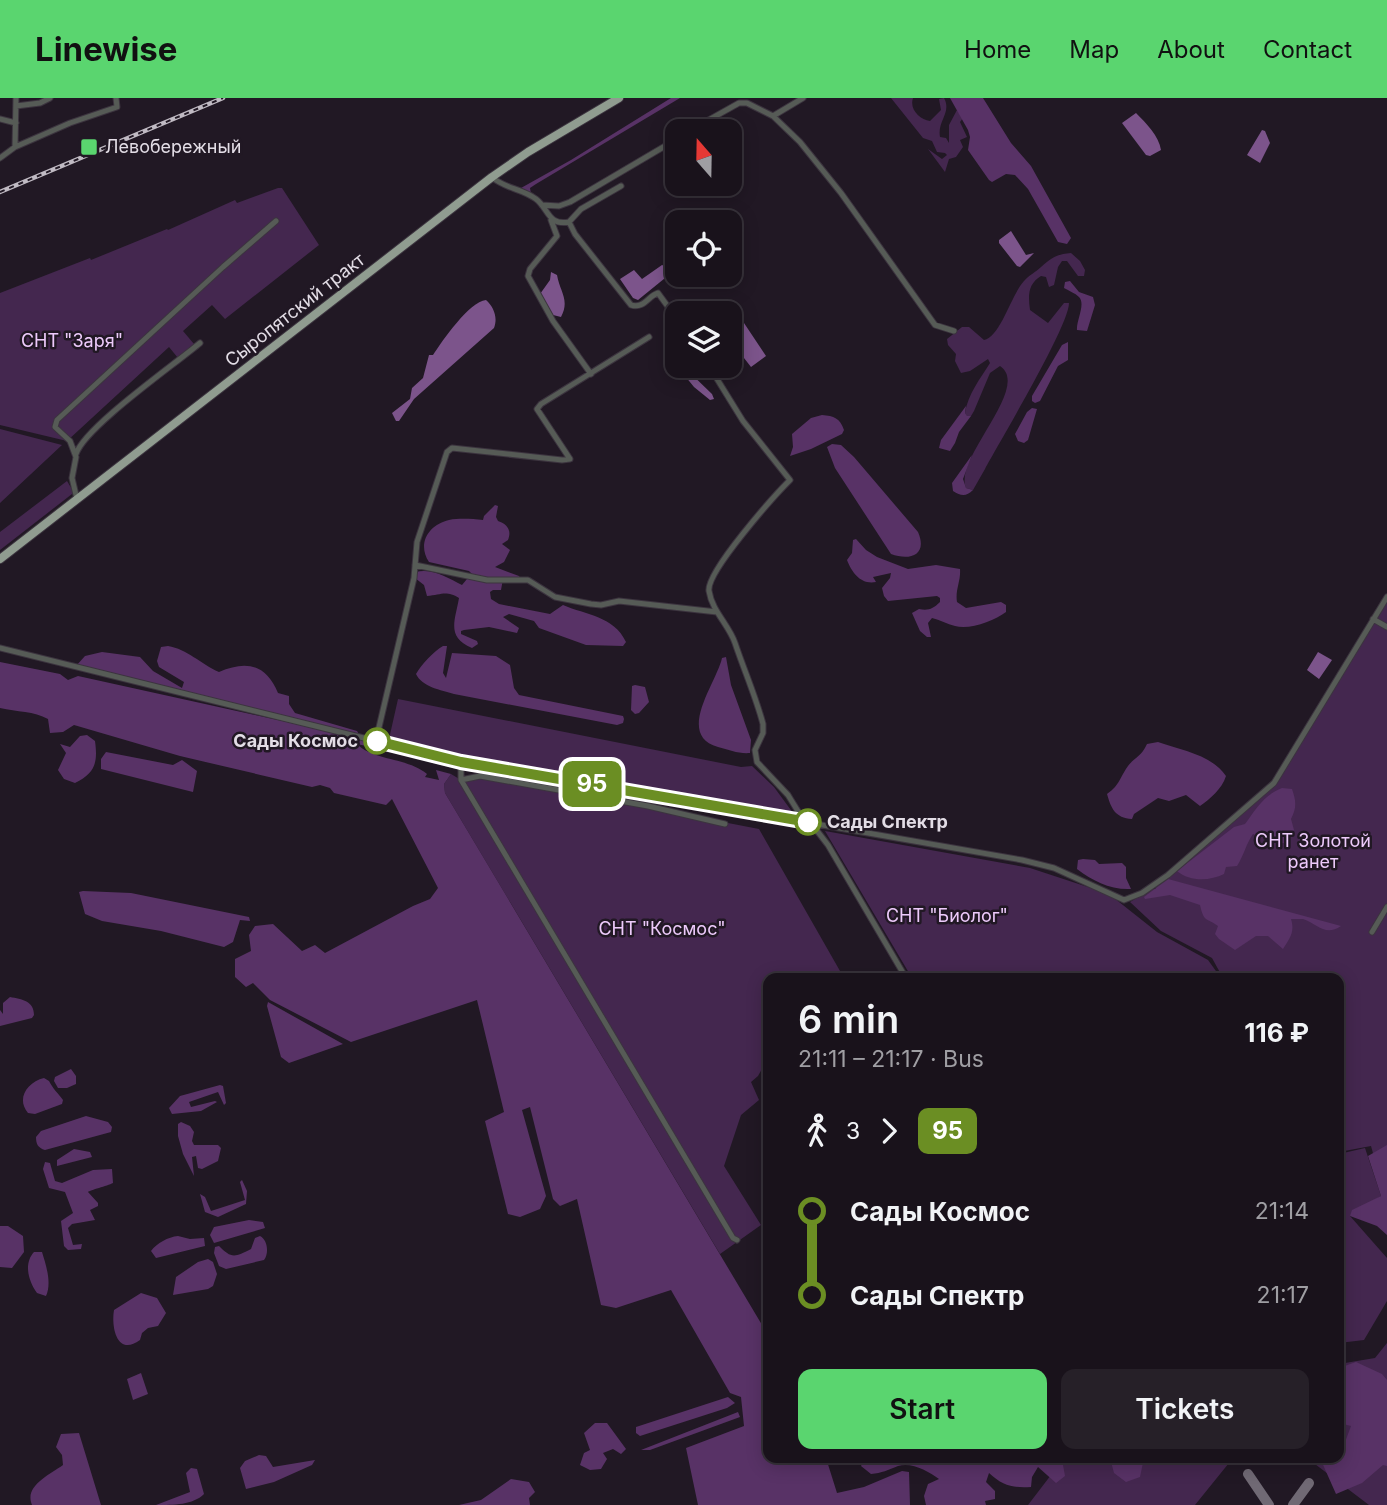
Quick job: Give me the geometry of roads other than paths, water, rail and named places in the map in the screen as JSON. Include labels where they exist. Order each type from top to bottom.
[{"type":"main road","name":"Сыропятский тракт","points":[[0,556],[488,174],[524,148],[610,98]]},
{"type":"main road","name":"Сыропятский тракт","points":[[0,556],[492,177],[528,152],[619,98]]},
{"type":"street","points":[[15,147],[16,98]]},
{"type":"street","points":[[16,106],[40,103],[50,98]]},
{"type":"street","points":[[0,158],[15,147],[70,123],[117,107],[116,98]]},
{"type":"street","points":[[774,116],[803,98]]},
{"type":"street","points":[[711,119],[739,103],[757,107],[774,116],[821,166],[935,325],[954,331]]},
{"type":"street","points":[[0,119],[16,123]]},
{"type":"street","points":[[542,205],[559,206],[570,202],[665,146]]},
{"type":"street","points":[[492,177],[507,188],[520,189],[542,205],[551,220],[557,236],[528,276],[553,321],[591,374]]},
{"type":"street","points":[[551,220],[558,223],[569,222],[581,208],[621,186]]},
{"type":"street","points":[[76,457],[70,441],[55,428],[57,421],[276,221]]},
{"type":"street","points":[[569,222],[575,234],[631,305],[636,307],[644,304],[659,293],[665,302]]},
{"type":"street","points":[[376,740],[393,674],[415,565],[417,542],[449,449],[570,459],[537,409],[649,337]]},
{"type":"street","points":[[76,495],[72,478],[80,445],[92,431],[200,343]]},
{"type":"street","points":[[716,378],[743,421],[790,480],[775,494],[713,574],[709,590],[717,612],[735,642],[762,717],[763,733],[755,750],[757,762],[784,789],[807,822],[828,845],[903,973]]},
{"type":"street","points":[[415,565],[487,580],[528,580],[555,597],[591,604],[619,601],[717,612]]},
{"type":"street","points":[[0,648],[461,762],[1022,860],[1054,868],[1118,898],[1129,899],[1168,875],[1274,783],[1387,597]]},
{"type":"street","points":[[1373,619],[1387,627]]},
{"type":"street","points":[[461,762],[461,780],[565,958],[737,1240]]},
{"type":"street","points":[[461,780],[480,776],[661,809],[725,824]]},
{"type":"street","points":[[1372,932],[1387,907]]},
{"type":"railway","points":[[0,192],[223,98]]},
{"type":"place","name":"Левобережный","points":[[89,147]]},
{"type":"place","name":"Сады Космос","points":[[377,741]]},
{"type":"place","name":"Сады Спектр","points":[[808,822]]},
{"type":"park label","name":"СНТ \"Заря\"","points":[[72,341]]},
{"type":"park label","name":"СНТ Золотой ранет","points":[[1313,851]]},
{"type":"park label","name":"СНТ \"Биолог\"","points":[[947,916]]},
{"type":"park label","name":"СНТ \"Космос\"","points":[[662,929]]}]
